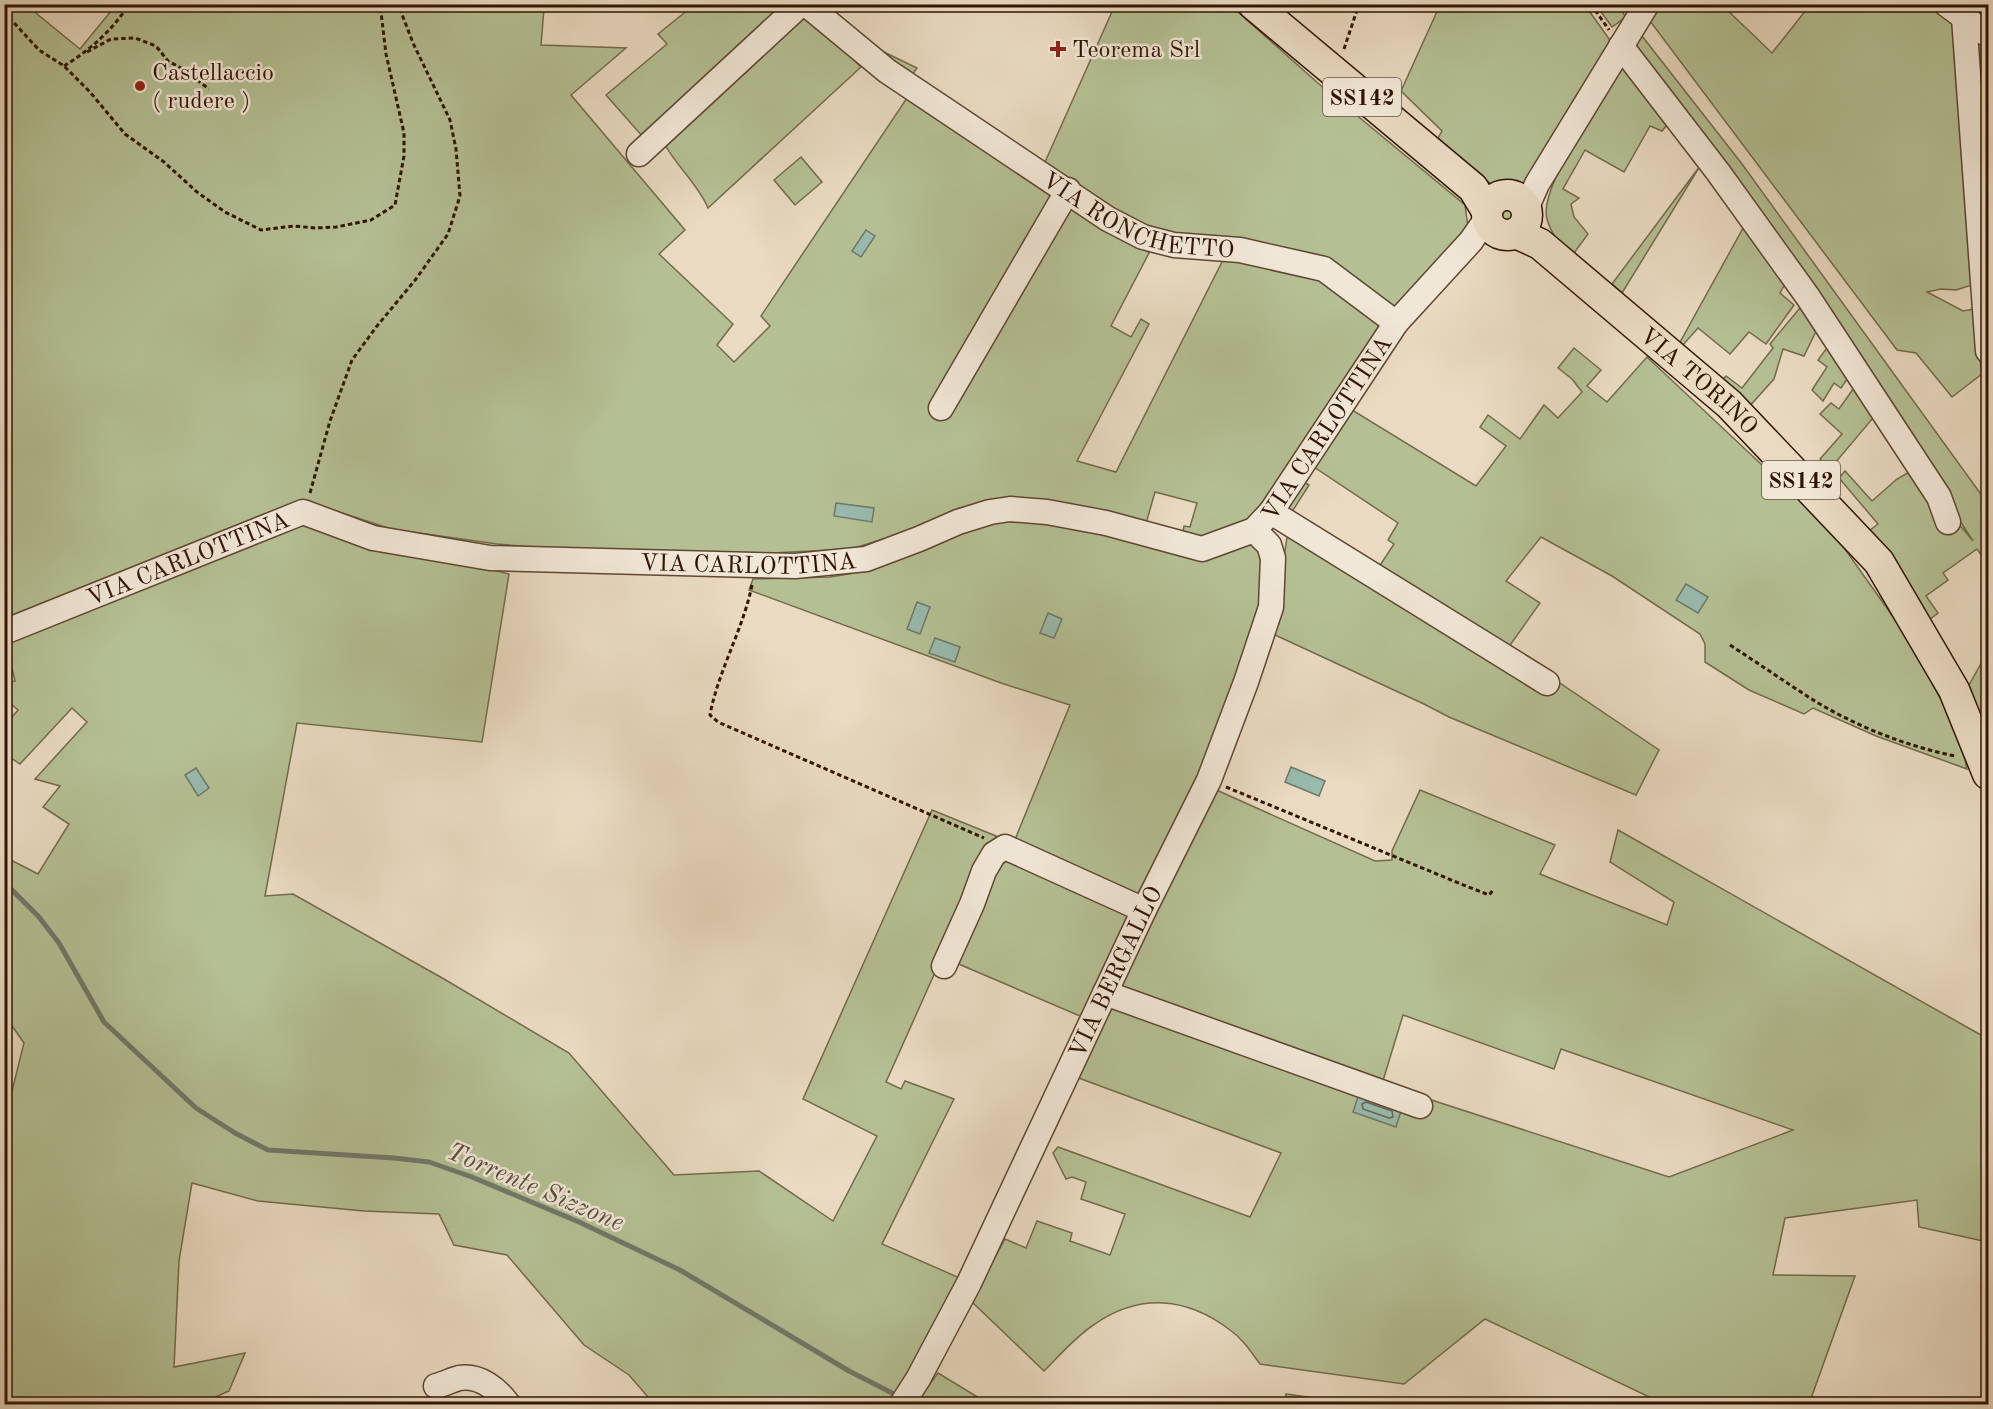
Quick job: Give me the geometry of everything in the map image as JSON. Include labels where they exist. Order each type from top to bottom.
[{"type":"main road","name":"VIA TORINO","points":[[1253,4],[1730,405],[1879,562],[1954,690],[1986,767]]},
{"type":"street","points":[[639,154],[801,4]]},
{"type":"street","name":"VIA RONCHETTO","points":[[806,4],[887,71],[1068,190],[1108,219],[1143,237],[1174,245],[1240,250],[1324,269],[1396,323]]},
{"type":"street","points":[[1396,323],[1506,215],[1647,4]]},
{"type":"street","points":[[1958,9],[1989,35]]},
{"type":"street","points":[[1958,9],[1989,351]]},
{"type":"street","points":[[1621,46],[1718,172],[1814,306],[1939,497],[1948,522]]},
{"type":"street","points":[[941,408],[1068,190]]},
{"type":"street","name":"VIA CARLOTTINA","points":[[4,632],[303,512],[373,538],[490,558],[795,566],[866,559],[958,522],[990,512],[1010,509],[1047,512],[1106,523],[1203,549],[1254,530],[1271,512],[1396,323]]},
{"type":"street","points":[[1271,512],[1547,683]]},
{"type":"street","name":"VIA BERGALLO","points":[[902,1404],[918,1379],[969,1283],[1144,910],[1209,780],[1246,682],[1270,607],[1273,558],[1269,545],[1254,530]]},
{"type":"street","points":[[944,966],[984,871],[994,854],[1005,847],[1144,910]]},
{"type":"street","points":[[1105,993],[1420,1106]]},
{"type":"street","points":[[436,1386],[460,1378],[479,1380],[501,1394],[508,1404]]},
{"type":"path","points":[[87,52],[121,18],[129,4]]},
{"type":"path","points":[[4,12],[39,50],[64,66],[90,92],[125,134],[164,162],[197,192],[261,230],[294,226],[336,227],[371,220],[395,205],[404,156],[404,133],[386,54],[380,4]]},
{"type":"path","points":[[303,512],[316,477],[330,421],[352,360],[416,279],[448,234],[460,196],[456,149],[450,120],[413,43],[398,4]]},
{"type":"path","points":[[1333,73],[1359,4]]},
{"type":"path","points":[[1591,4],[1621,46]]},
{"type":"path","points":[[64,66],[111,39],[135,38],[156,46],[168,61],[209,88]]},
{"type":"path","points":[[756,565],[749,600],[713,701],[710,716],[1005,847]]},
{"type":"path","points":[[1730,645],[1806,696],[1888,736],[1986,767]]},
{"type":"path","points":[[1209,780],[1489,895],[1494,889]]},
{"type":"shaded area","points":[[5,5],[26,5],[80,49],[116,5],[541,5],[544,9],[541,45],[626,48],[571,95],[685,230],[659,254],[733,324],[717,345],[734,362],[770,326],[761,316],[909,95],[1071,202],[1143,246],[1149,253],[1111,326],[1131,337],[1141,319],[1149,324],[1077,461],[1116,472],[1223,260],[1248,257],[1314,275],[1374,316],[1379,328],[1273,494],[1245,524],[1205,537],[1182,537],[1184,526],[1190,527],[1197,503],[1155,492],[1145,527],[1008,500],[959,508],[903,533],[851,549],[771,553],[630,555],[497,544],[391,529],[318,505],[5,627]]},
{"type":"shaded area","points":[[694,5],[795,5],[643,137],[606,95],[667,44],[658,34]]},
{"type":"shaded area","points":[[1115,5],[1230,5],[1319,84],[1465,205],[1468,227],[1392,313],[1330,261],[1170,237],[1141,228],[1070,184],[1045,162]]},
{"type":"shaded area","points":[[1440,5],[1585,5],[1612,43],[1535,172],[1513,190],[1504,190],[1489,182],[1438,138],[1442,131],[1401,91]]},
{"type":"shaded area","points":[[1596,5],[1617,5],[1626,17],[1612,27]]},
{"type":"shaded area","points":[[1660,5],[1722,5],[1772,53],[1810,5],[1931,5],[1960,26],[1972,285],[1956,290],[1941,289],[1927,292],[1963,311],[1979,308],[1977,335],[1982,374],[1952,397],[1916,353],[1897,350],[1650,21]]},
{"type":"shaded area","points":[[806,13],[861,67],[708,208],[699,191],[664,143]]},
{"type":"shaded area","points":[[1642,36],[1742,164],[1988,504],[1988,564],[1977,549],[1943,573],[1948,580],[1926,596],[1938,613],[1929,620],[1869,531],[1878,524],[1839,478],[1845,471],[1872,501],[1897,479],[1911,471],[1920,477],[1973,541],[1921,461],[1631,50]]},
{"type":"shaded area","points":[[1975,39],[1988,50],[1988,82],[1986,83],[1988,227]]},
{"type":"shaded area","points":[[884,52],[917,68],[911,76],[881,57]]},
{"type":"shaded area","points":[[1624,65],[1670,121],[1662,131],[1650,126],[1624,172],[1585,150],[1563,189],[1579,198],[1571,204],[1574,217],[1588,234],[1571,257],[1551,230],[1547,219],[1547,204],[1562,164]]},
{"type":"shaded area","points":[[801,157],[822,182],[795,205],[774,180]]},
{"type":"shaded area","points":[[1700,166],[1622,293],[1612,284]]},
{"type":"shaded area","points":[[1506,202],[1517,207],[1519,216],[1518,220],[1503,227],[1496,222],[1499,204]]},
{"type":"shaded area","points":[[1747,221],[1788,278],[1780,293],[1794,305],[1766,344],[1749,332],[1730,354],[1698,328],[1682,346],[1679,344]]},
{"type":"shaded area","points":[[1804,303],[1818,327],[1804,356],[1783,349],[1774,379],[1747,409],[1723,379],[1726,376],[1742,388],[1773,348],[1770,344]]},
{"type":"shaded area","points":[[1829,345],[1850,375],[1841,388],[1834,383],[1823,401],[1812,390],[1827,367],[1818,360]]},
{"type":"shaded area","points":[[1574,348],[1601,370],[1587,386],[1607,402],[1647,357],[1777,479],[1820,514],[1906,635],[1947,711],[1962,746],[1967,769],[1876,736],[1813,708],[1804,714],[1749,690],[1705,662],[1705,644],[1700,634],[1612,576],[1541,537],[1506,581],[1540,603],[1508,648],[1659,750],[1636,795],[1449,717],[1273,634],[1288,530],[1377,570],[1394,544],[1388,540],[1398,523],[1314,467],[1349,408],[1476,486],[1506,446],[1480,427],[1488,415],[1520,439],[1544,405],[1558,418],[1582,392],[1572,379],[1558,368]]},
{"type":"shaded area","points":[[1856,385],[1873,418],[1830,469],[1820,459],[1842,434],[1820,414],[1831,403],[1839,409]]},
{"type":"shaded area","points":[[1304,482],[1309,485],[1290,515],[1287,507]]},
{"type":"shaded area","points":[[301,521],[509,574],[482,742],[297,723],[265,896],[293,894],[569,1053],[674,1175],[759,1171],[833,1221],[877,1136],[803,1099],[932,810],[996,836],[886,1082],[901,1089],[905,1081],[954,1099],[882,1244],[962,1279],[892,1404],[654,1404],[629,1375],[584,1345],[507,1255],[454,1245],[439,1214],[364,1211],[258,1201],[192,1183],[179,1261],[174,1367],[245,1353],[229,1391],[200,1404],[5,1404],[4,1123],[24,1043],[5,1016],[5,857],[38,874],[69,824],[43,807],[60,786],[35,779],[87,722],[72,708],[20,764],[5,754],[5,725],[18,710],[5,699],[5,683],[15,681],[9,656],[5,656],[5,637]]},
{"type":"shaded area","points":[[998,521],[1043,523],[1202,553],[1254,544],[1260,546],[1267,603],[1213,748],[1140,902],[1014,842],[1070,705],[1001,683],[749,590],[753,579],[830,577],[867,571],[969,527]]},
{"type":"shaded area","points":[[1983,660],[1988,661],[1988,735],[1969,685]]},
{"type":"shaded area","points":[[1212,788],[1375,861],[1392,860],[1392,851],[1420,790],[1555,845],[1540,874],[1667,925],[1674,902],[1610,862],[1618,830],[1988,1039],[1988,1242],[1919,1227],[1917,1200],[1785,1218],[1773,1275],[1855,1276],[1809,1404],[1664,1404],[1485,1319],[1404,1384],[1260,1364],[1239,1337],[1214,1319],[1180,1305],[1163,1303],[1129,1307],[1112,1314],[1081,1334],[1044,1371],[971,1301],[1005,1239],[1026,1248],[1037,1221],[1072,1233],[1070,1241],[1110,1255],[1125,1214],[1081,1199],[1086,1182],[1072,1177],[1066,1179],[1053,1153],[1058,1147],[1250,1217],[1281,1153],[1076,1077]],"holes":[[[1403,1015],[1554,1069],[1561,1049],[1793,1130],[1669,1177],[1382,1084]]]},
{"type":"shaded area","points":[[1006,856],[1124,908],[1130,920],[1087,1019],[954,962],[999,858]]},
{"type":"shaded area","points":[[938,1373],[989,1404],[915,1404]]},
{"type":"shaded area","points":[[1286,1394],[1358,1404],[1284,1404]]},
{"type":"water","points":[[866,230],[875,236],[861,257],[852,251]]},
{"type":"water","points":[[836,503],[874,508],[872,522],[834,516]]},
{"type":"water","points":[[1686,584],[1708,597],[1698,613],[1676,600]]},
{"type":"water","points":[[917,602],[930,607],[920,634],[907,629]]},
{"type":"water","points":[[1048,613],[1062,619],[1054,638],[1040,633]]},
{"type":"water","points":[[935,638],[960,647],[955,662],[929,653]]},
{"type":"water","points":[[1291,767],[1325,781],[1319,796],[1285,782]]},
{"type":"water","points":[[196,768],[209,788],[198,796],[185,775]]},
{"type":"water","points":[[1359,1094],[1402,1108],[1396,1127],[1353,1112]]},
{"type":"waterway","name":"Torrente Sizzone","points":[[4,882],[39,917],[59,943],[104,1022],[196,1108],[235,1133],[268,1150],[429,1162],[472,1177],[579,1222],[680,1270],[849,1371],[898,1396]]},
{"type":"place","name":"Teorema Srl","points":[[1058,49]]},
{"type":"place","name":"Castellaccio ( rudere )","points":[[140,86]]}]
